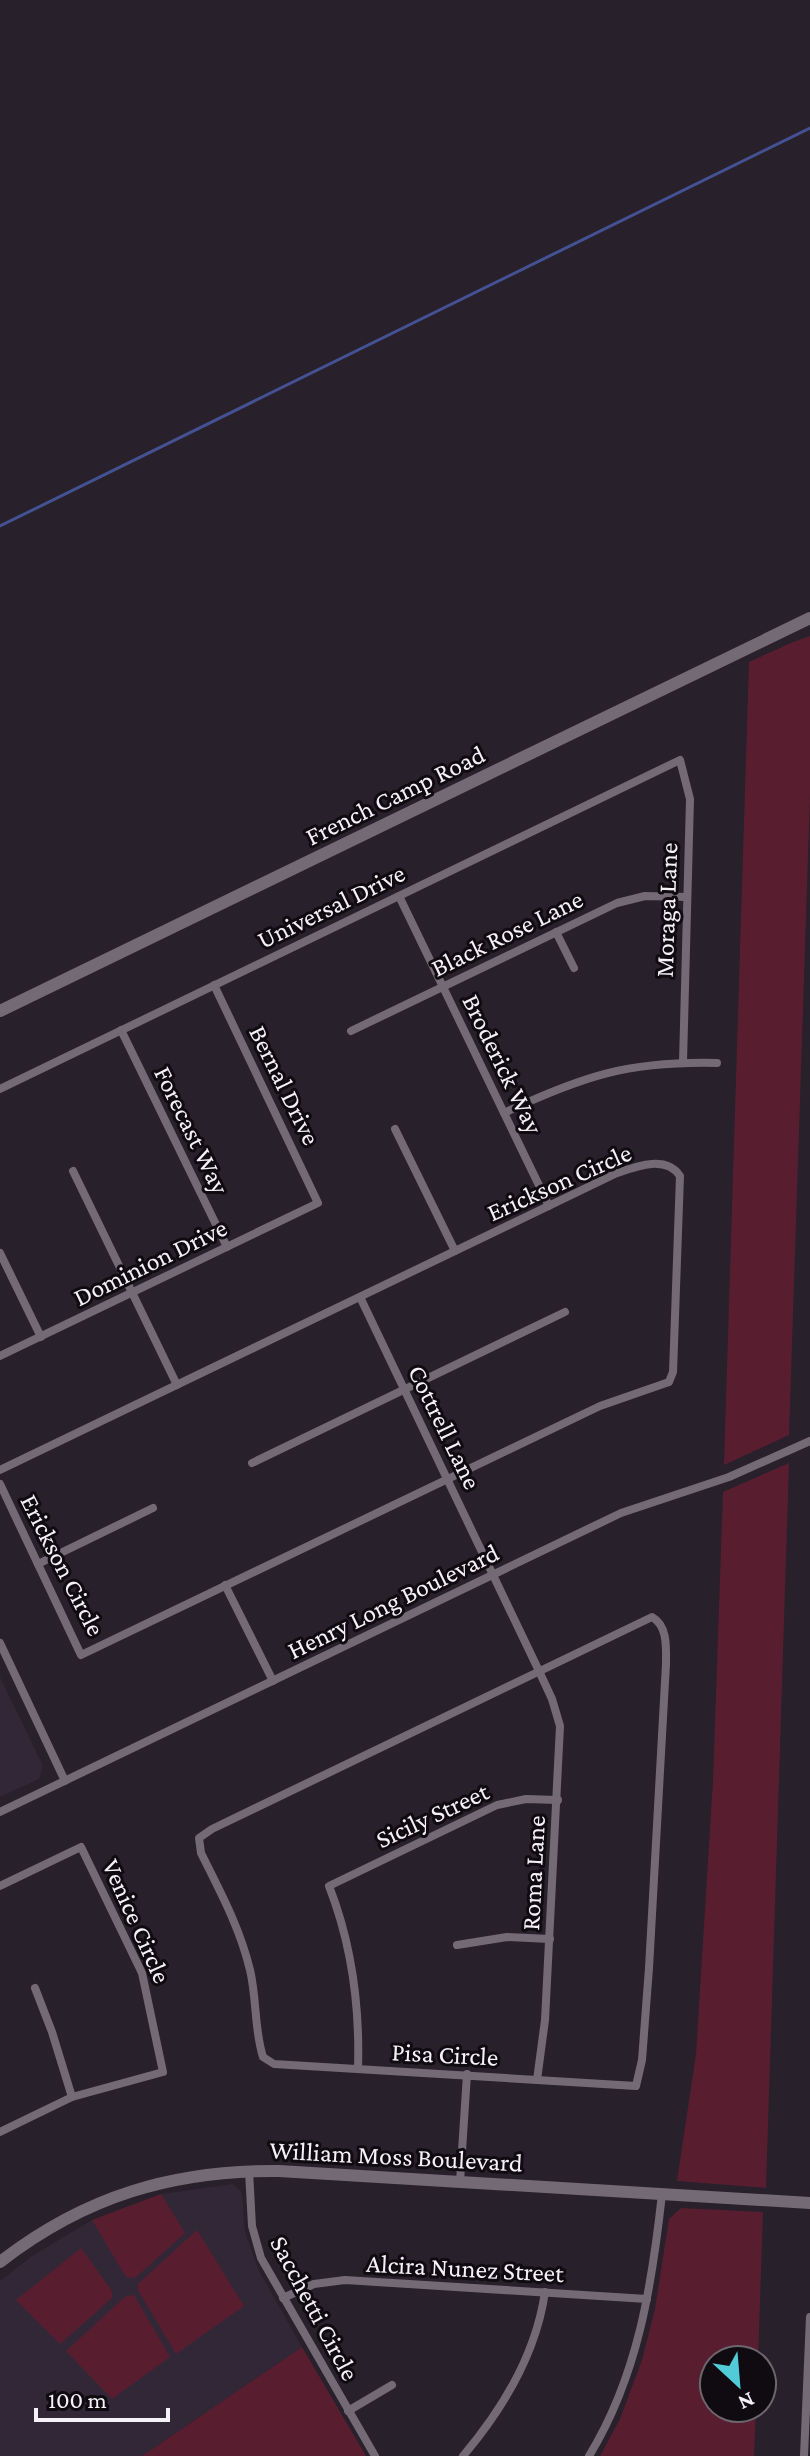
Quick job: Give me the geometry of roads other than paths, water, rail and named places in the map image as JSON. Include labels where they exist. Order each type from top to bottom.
[{"type":"street","name":"French Camp Road","points":[[0,1011],[810,618]]},
{"type":"street","name":"Universal Drive","points":[[0,1089],[680,760]]},
{"type":"street","name":"Moraga Lane","points":[[680,760],[690,799],[683,1062]]},
{"type":"street","name":"Broderick Way","points":[[399,896],[549,1206]]},
{"type":"street","name":"Black Rose Lane","points":[[351,1031],[631,898],[687,897]]},
{"type":"street","points":[[556,932],[574,968]]},
{"type":"street","name":"Bernal Drive","points":[[214,985],[318,1203]]},
{"type":"street","name":"Forecast Way","points":[[121,1030],[227,1247]]},
{"type":"street","points":[[504,1113],[557,1088],[630,1067],[683,1062],[717,1063]]},
{"type":"street","points":[[395,1129],[455,1251]]},
{"type":"street","name":"Erickson Circle","points":[[0,1470],[633,1168],[661,1164],[675,1170],[681,1184],[673,1372],[669,1382],[613,1401],[81,1655],[0,1484]]},
{"type":"street","points":[[73,1171],[177,1385]]},
{"type":"street","name":"Dominion Drive","points":[[0,1356],[318,1203]]},
{"type":"street","points":[[0,1253],[41,1337]]},
{"type":"street","name":"Cottrell Lane","points":[[360,1297],[494,1574]]},
{"type":"street","points":[[252,1463],[565,1312]]},
{"type":"street","name":"Henry Long Boulevard","points":[[0,1812],[621,1513],[729,1477],[810,1441]]},
{"type":"street","points":[[38,1564],[153,1508]]},
{"type":"street","points":[[494,1574],[539,1671]]},
{"type":"street","points":[[225,1585],[273,1681]]},
{"type":"street","name":"Pisa Circle","points":[[652,1617],[659,1621],[664,1634],[666,1664],[648,1983],[642,2060],[636,2086],[358,2069],[274,2064],[263,2057],[255,1995],[243,1945],[201,1853],[199,1838],[652,1617]]},
{"type":"street","points":[[0,1643],[65,1781]]},
{"type":"street","name":"Roma Lane","points":[[537,2080],[545,2020],[560,1726],[539,1671]]},
{"type":"street","name":"Sicily Street","points":[[358,2069],[359,2027],[355,1984],[342,1925],[329,1886],[497,1805],[526,1799],[558,1800]]},
{"type":"street","name":"Venice Circle","points":[[0,1886],[81,1847],[142,1973],[163,2072],[72,2097],[0,2132]]},
{"type":"street","points":[[457,1945],[507,1937],[550,1939]]},
{"type":"street","points":[[35,1988],[72,2097]]},
{"type":"street","points":[[460,2182],[467,2074]]},
{"type":"street","name":"William Moss Boulevard","points":[[0,2262],[66,2218],[114,2196],[179,2178],[249,2171],[810,2203]]},
{"type":"street","name":"Sacchetti Circle","points":[[249,2171],[250,2209],[256,2243],[269,2275],[375,2456]]},
{"type":"street","points":[[589,2456],[617,2403],[642,2326],[662,2194]]},
{"type":"street","name":"Alcira Nunez Street","points":[[283,2298],[314,2284],[345,2280],[647,2299]]},
{"type":"street","points":[[463,2456],[497,2411],[524,2362],[545,2292]]},
{"type":"street","points":[[804,2456],[810,2317]]},
{"type":"street","points":[[348,2411],[392,2385]]},
{"type":"waterway","points":[[0,526],[810,128]]}]
